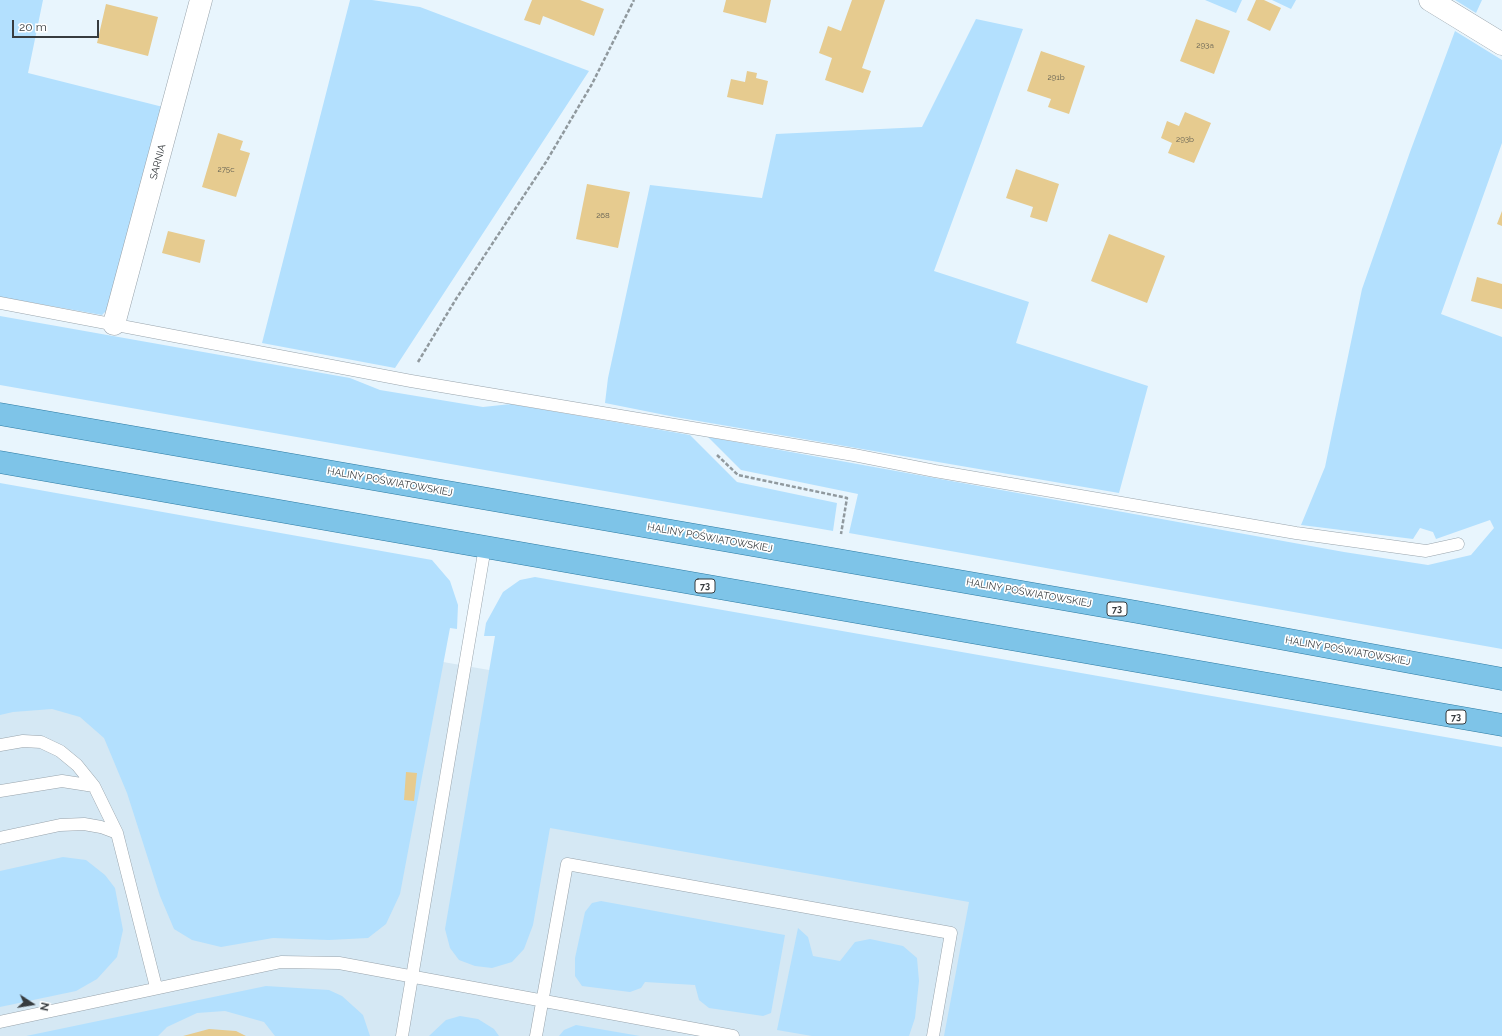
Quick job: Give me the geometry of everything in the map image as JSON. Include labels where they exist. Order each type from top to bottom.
[{"type":"main road","name":"HALINY POŚWIATOWSKIEJ","points":[[0,414],[1114,608],[1502,679]]},
{"type":"main road","name":"73","points":[[0,462],[1502,725]]},
{"type":"street","name":"SARNIA","points":[[114,324],[201,0]]},
{"type":"street","points":[[1430,0],[1502,44]]},
{"type":"lane","points":[[0,303],[412,381],[1296,533],[1426,551],[1458,544]]},
{"type":"lane","points":[[402,1036],[485,547]]},
{"type":"lane","points":[[0,745],[23,741],[41,742],[60,752],[76,765],[94,786],[117,833],[156,987]]},
{"type":"lane","points":[[0,791],[62,781],[94,786]]},
{"type":"lane","points":[[0,838],[60,825],[84,824],[102,827],[117,833]]},
{"type":"lane","points":[[536,1036],[567,864],[951,933],[933,1036]]},
{"type":"lane","points":[[0,1022],[156,987],[281,962],[339,963],[412,978],[733,1036]]},
{"type":"path","points":[[412,381],[419,358],[546,162],[592,84],[634,0]]},
{"type":"path","points":[[690,428],[738,475],[847,498],[840,537]]},
{"type":"shaded area","points":[[0,0],[43,0],[28,73],[167,108],[113,304],[102,315],[0,297]]},
{"type":"shaded area","points":[[350,0],[372,0],[420,7],[589,71],[395,368],[262,343]]},
{"type":"shaded area","points":[[1205,0],[1242,0],[1236,13]]},
{"type":"shaded area","points":[[1272,0],[1296,0],[1291,9]]},
{"type":"shaded area","points":[[1455,0],[1482,0],[1476,13]]},
{"type":"shaded area","points":[[976,19],[1023,29],[934,271],[1029,302],[1016,343],[1148,386],[1119,493],[675,417],[605,403],[608,378],[650,185],[762,198],[776,134],[922,127]]},
{"type":"shaded area","points":[[1455,31],[1502,60],[1502,143],[1441,314],[1502,337],[1502,649],[849,533],[858,494],[741,470],[708,437],[1344,552],[1428,565],[1471,555],[1494,528],[1490,520],[1436,539],[1433,532],[1420,528],[1413,539],[1301,525],[1325,467],[1362,289],[1410,152]]},
{"type":"shaded area","points":[[0,316],[350,378],[380,390],[483,407],[511,404],[690,435],[737,482],[837,503],[833,531],[0,385]]},
{"type":"shaded area","points":[[0,483],[432,560],[450,581],[458,605],[457,629],[450,628],[400,894],[386,924],[368,938],[329,940],[273,938],[221,947],[192,940],[174,929],[160,896],[127,793],[104,738],[80,717],[52,709],[13,712],[0,715]]},
{"type":"shaded area","points":[[0,541],[380,651],[489,670],[1030,733],[970,1036],[0,1036]]},
{"type":"shaded area","points":[[535,577],[1502,747],[1502,1036],[944,1036],[969,902],[550,828],[533,925],[524,949],[512,962],[492,968],[475,966],[459,960],[450,948],[445,929],[495,636],[484,636],[486,623],[503,592],[520,580]]},
{"type":"shaded area","points":[[63,857],[86,860],[105,875],[115,888],[123,930],[117,957],[97,979],[76,991],[0,1007],[0,871]]},
{"type":"shaded area","points":[[601,901],[785,935],[771,1013],[763,1016],[709,1008],[699,1000],[695,985],[645,982],[641,988],[630,992],[582,986],[575,976],[575,958],[585,912],[592,903]]},
{"type":"shaded area","points":[[798,928],[808,937],[813,956],[840,961],[855,942],[870,939],[903,946],[917,958],[919,981],[915,1018],[909,1036],[812,1036],[777,1030]]},
{"type":"shaded area","points":[[266,986],[329,990],[342,996],[363,1015],[370,1036],[275,1036],[264,1022],[225,1011],[197,1013],[167,1027],[158,1036],[26,1036]]},
{"type":"shaded area","points":[[460,1016],[478,1019],[494,1029],[499,1036],[429,1036],[446,1020]]},
{"type":"shaded area","points":[[576,1025],[640,1036],[559,1036],[564,1030]]},
{"type":"building","points":[[532,0],[580,0],[604,9],[594,36],[543,16],[540,25],[524,20]]},
{"type":"building","points":[[726,0],[771,0],[766,23],[723,12]]},
{"type":"building","points":[[852,0],[885,0],[862,68],[871,71],[863,93],[825,80],[832,58],[819,53],[828,26],[841,31]]},
{"type":"building","points":[[1256,0],[1264,0],[1281,8],[1270,31],[1247,20]]},
{"type":"building","points":[[106,4],[158,17],[148,56],[97,43]]},
{"type":"building","points":[[1196,19],[1230,31],[1214,74],[1180,61]]},
{"type":"building","points":[[1041,51],[1085,66],[1069,114],[1048,107],[1051,99],[1027,91]]},
{"type":"building","points":[[747,71],[757,73],[756,78],[768,81],[763,105],[727,97],[731,79],[745,82]]},
{"type":"building","points":[[1185,112],[1211,123],[1194,163],[1168,153],[1172,143],[1161,138],[1167,121],[1179,126]]},
{"type":"building","points":[[218,133],[243,141],[240,150],[250,153],[236,197],[202,187]]},
{"type":"building","points":[[1016,169],[1059,184],[1047,222],[1030,217],[1033,207],[1006,198]]},
{"type":"building","points":[[587,184],[630,192],[618,248],[576,239]]},
{"type":"building","points":[[1502,211],[1502,226],[1497,224]]},
{"type":"building","points":[[168,231],[205,240],[200,263],[162,253]]},
{"type":"building","points":[[1109,234],[1165,256],[1147,303],[1091,281]]},
{"type":"building","points":[[1477,277],[1502,284],[1502,309],[1471,301]]},
{"type":"building","points":[[406,772],[417,773],[414,801],[404,800]]},
{"type":"building","points":[[209,1029],[236,1031],[246,1036],[183,1036]]}]
